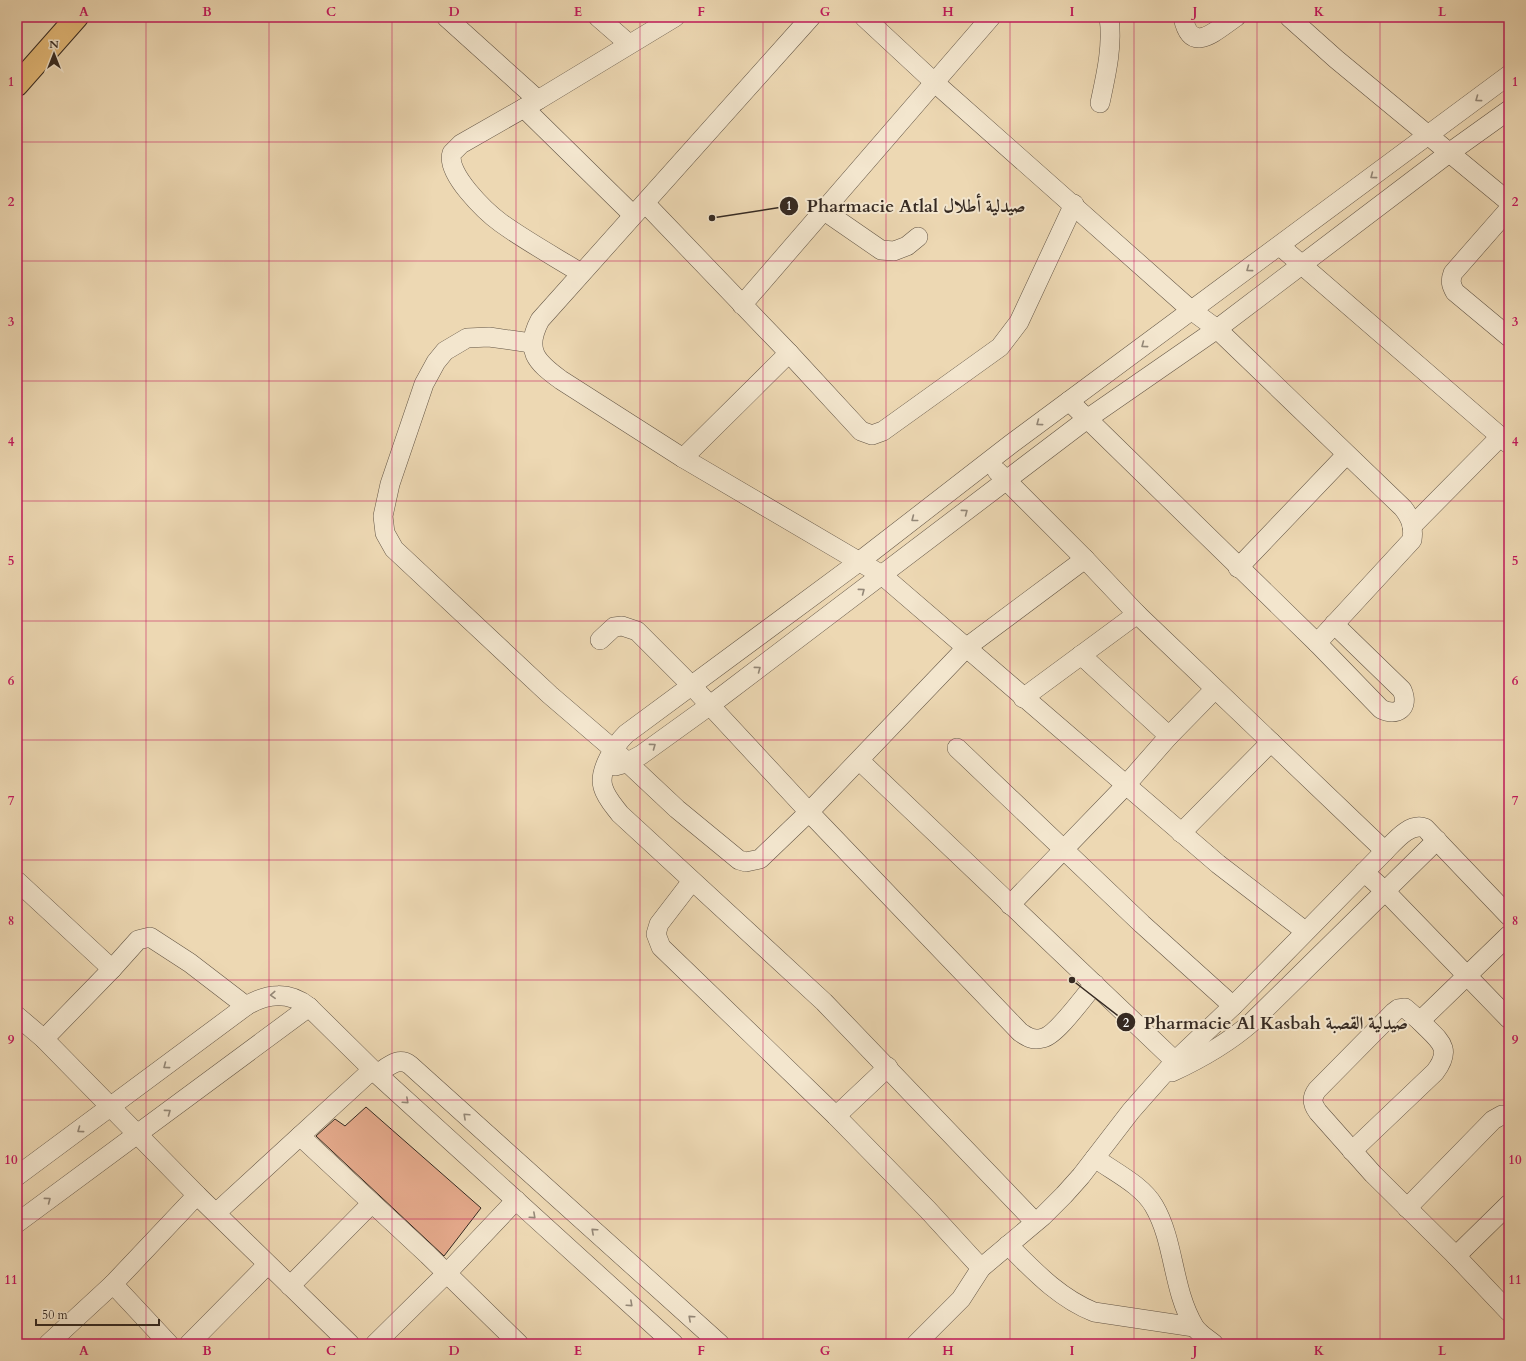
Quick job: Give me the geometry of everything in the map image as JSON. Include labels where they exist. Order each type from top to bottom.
[{"type":"main road","points":[[17,85],[77,17]]},
{"type":"street","points":[[446,17],[531,104],[639,209],[742,305],[789,353],[861,431],[872,435],[883,431],[989,355],[1009,337],[1019,322],[1074,204]]},
{"type":"street","points":[[598,17],[629,44]]},
{"type":"street","points":[[582,273],[502,223],[484,209],[462,182],[451,162],[450,157],[455,149],[675,17]]},
{"type":"street","points":[[811,17],[540,320],[533,332],[531,343],[534,357],[544,368],[682,458],[860,561],[882,576],[967,647],[1023,698],[1181,833],[1218,864],[1305,931]]},
{"type":"street","points":[[864,17],[934,82],[1074,204],[1191,310],[1217,329],[1346,455],[1403,508],[1411,520],[1412,540],[1317,643]]},
{"type":"street","points":[[742,305],[991,17]]},
{"type":"street","points":[[1100,103],[1110,55],[1109,17]]},
{"type":"street","points":[[1183,17],[1188,33],[1196,39],[1203,38],[1236,17]]},
{"type":"street","points":[[1289,17],[1336,59],[1509,202]]},
{"type":"street","points":[[1035,1222],[824,1002],[642,836],[613,806],[603,788],[603,774],[613,749],[626,734],[860,561],[1069,401],[1509,75]]},
{"type":"street","points":[[606,768],[626,763],[641,755],[710,706],[1087,420],[1217,329],[1449,153],[1509,110]]},
{"type":"street","points":[[1508,334],[1455,292],[1451,286],[1451,280],[1454,273],[1509,209]]},
{"type":"street","points":[[824,210],[881,250],[894,251],[907,246],[918,237]]},
{"type":"street","points":[[1280,246],[1505,440],[1412,526]]},
{"type":"street","points":[[531,343],[489,337],[467,338],[446,351],[436,362],[424,384],[390,484],[383,516],[385,533],[394,549],[550,695],[738,860],[753,862],[767,854],[860,761],[967,647],[1085,559]]},
{"type":"street","points":[[682,458],[789,353]]},
{"type":"street","points":[[1069,401],[1238,568],[1317,643],[1381,709],[1389,713],[1395,712],[1402,708],[1405,703],[1405,696],[1402,690],[1334,624]]},
{"type":"street","points":[[1238,568],[1346,455]]},
{"type":"street","points":[[988,462],[1085,559],[1137,614],[1385,850]]},
{"type":"street","points":[[1023,698],[1137,614]]},
{"type":"street","points":[[600,640],[614,627],[630,628],[636,631],[692,686],[809,812],[1020,1032],[1028,1038],[1042,1039],[1055,1031],[1095,984]]},
{"type":"street","points":[[1081,655],[1169,736]]},
{"type":"street","points":[[1010,905],[1126,785],[1169,736],[1215,689]]},
{"type":"street","points":[[1181,833],[1271,742]]},
{"type":"street","points":[[957,748],[1142,924],[1233,1006]]},
{"type":"street","points":[[860,761],[1175,1061]]},
{"type":"street","points":[[916,1344],[961,1299],[981,1268],[1064,1195],[1131,1111],[1175,1061],[1233,1006],[1385,850],[1411,827],[1416,826],[1425,828],[1509,916]]},
{"type":"street","points":[[1162,1077],[1200,1058],[1243,1030],[1437,840]]},
{"type":"street","points":[[1364,872],[1386,891],[1509,1019]]},
{"type":"street","points":[[17,881],[61,924],[112,969]]},
{"type":"street","points":[[692,881],[658,924],[656,934],[657,940],[661,947],[836,1116],[928,1210],[981,1268]]},
{"type":"street","points":[[1420,1022],[1509,935]]},
{"type":"street","points":[[44,1039],[138,940],[150,937],[190,963],[246,1006]]},
{"type":"street","points":[[17,1176],[246,1006],[265,996],[275,995],[293,998],[309,1007],[375,1072],[674,1344]]},
{"type":"street","points":[[17,1223],[309,1007]]},
{"type":"street","points":[[1352,1151],[1441,1065],[1445,1054],[1443,1045],[1404,1008],[1398,1009],[1314,1094],[1313,1106],[1352,1151],[1509,1312]]},
{"type":"street","points":[[17,1016],[44,1039],[267,1265],[350,1344]]},
{"type":"street","points":[[216,1213],[300,1136],[375,1072],[396,1062],[405,1061],[720,1344]]},
{"type":"street","points":[[836,1116],[888,1067]]},
{"type":"street","points":[[1407,1208],[1493,1120],[1502,1115],[1509,1117]]},
{"type":"street","points":[[464,1154],[485,1133]]},
{"type":"street","points":[[300,1136],[371,1204],[447,1273],[519,1344]]},
{"type":"street","points":[[1095,1158],[1131,1183],[1144,1194],[1153,1205],[1160,1218],[1184,1302],[1194,1327],[1214,1344]]},
{"type":"street","points":[[48,1344],[113,1284],[197,1195]]},
{"type":"street","points":[[375,1344],[447,1273],[516,1200]]},
{"type":"street","points":[[290,1286],[371,1204]]},
{"type":"street","points":[[1456,1256],[1509,1204]]},
{"type":"street","points":[[1008,1245],[1041,1278],[1080,1306],[1094,1312],[1194,1327]]},
{"type":"street","points":[[189,1344],[267,1265]]},
{"type":"street","points":[[113,1284],[169,1344]]},
{"type":"building","points":[[366,1107],[481,1208],[444,1256],[316,1136],[335,1119],[345,1126]]},
{"type":"place","name":"Pharmacie Atlal صيدلية أطلال","points":[[712,218]]},
{"type":"place","name":"Pharmacie Al Kasbah صيدلية القصبة","points":[[1072,980]]}]
